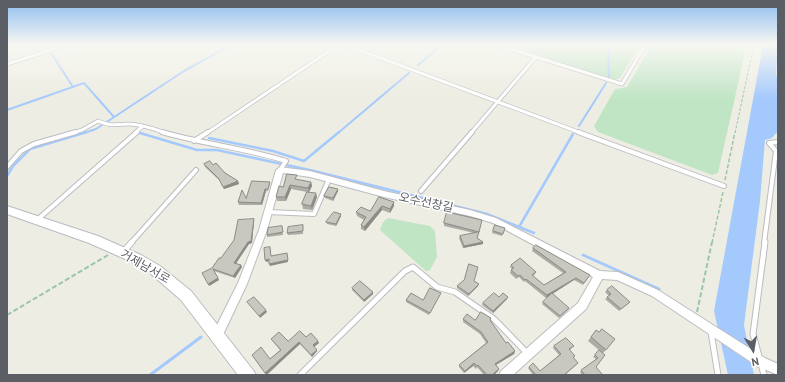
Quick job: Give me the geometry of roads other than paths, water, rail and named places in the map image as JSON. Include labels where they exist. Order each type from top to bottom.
[{"type":"main road","name":"거제남서로","points":[[7,210],[94,240],[143,263],[173,282],[193,302],[216,337],[248,375]]},
{"type":"street","points":[[216,337],[242,284],[268,212],[280,170]]},
{"type":"street","name":"오수선창길","points":[[280,170],[310,174],[384,194],[470,213],[496,221],[555,250],[599,275]]},
{"type":"street","points":[[505,375],[582,306],[599,275],[618,276],[655,293],[761,362],[778,370]]},
{"type":"lane","points":[[194,141],[311,63]]},
{"type":"lane","points":[[394,63],[724,186]]},
{"type":"lane","points":[[421,191],[531,63]]},
{"type":"lane","points":[[551,63],[622,84],[634,63]]},
{"type":"lane","points":[[7,168],[21,151],[34,144],[82,130],[98,121],[112,126],[129,124],[143,126],[194,141],[255,151],[286,161],[280,170]]},
{"type":"lane","points":[[37,220],[143,126]]},
{"type":"lane","points":[[764,375],[753,334],[776,151],[769,143],[778,142]]},
{"type":"lane","points":[[120,252],[196,170]]},
{"type":"lane","points":[[268,212],[314,214],[329,179]]},
{"type":"lane","points":[[300,375],[405,271],[413,267],[437,287],[455,292],[494,319],[527,354]]},
{"type":"lane","points":[[711,330],[718,375]]},
{"type":"water","points":[[760,63],[777,63],[778,131],[772,138],[765,140],[760,201],[744,325],[754,375],[728,375],[714,311]]},
{"type":"waterway","points":[[57,63],[73,87]]},
{"type":"waterway","points":[[87,132],[96,129],[199,63]]},
{"type":"waterway","points":[[609,63],[609,77]]},
{"type":"waterway","points":[[338,133],[409,73]]},
{"type":"waterway","points":[[73,87],[84,83],[114,117]]},
{"type":"waterway","points":[[579,126],[606,83]]},
{"type":"waterway","points":[[7,110],[73,87]]},
{"type":"waterway","points":[[7,176],[13,166],[30,149],[87,132]]},
{"type":"waterway","points":[[209,138],[273,151],[304,161],[339,132]]},
{"type":"waterway","points":[[140,133],[197,150],[217,150],[314,171],[487,214],[519,227]]},
{"type":"waterway","points":[[519,227],[573,134]]},
{"type":"waterway","points":[[519,227],[534,233]]},
{"type":"waterway","points":[[583,255],[659,289]]},
{"type":"waterway","points":[[150,375],[201,337]]}]
